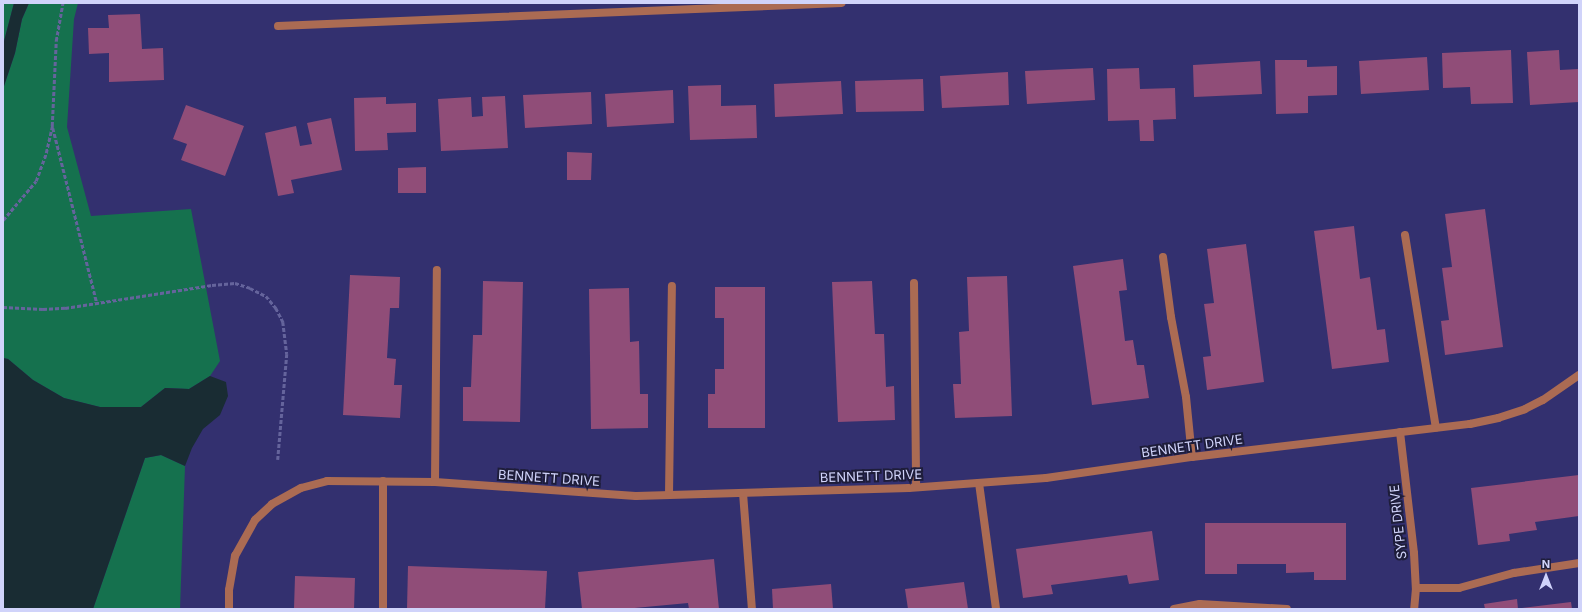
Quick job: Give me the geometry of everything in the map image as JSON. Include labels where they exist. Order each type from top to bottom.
[{"type":"street","points":[[278,26],[671,7],[842,3]]},
{"type":"street","points":[[1405,235],[1436,428]]},
{"type":"street","points":[[1163,257],[1171,317],[1186,397],[1192,457]]},
{"type":"street","points":[[435,482],[437,270]]},
{"type":"street","points":[[914,284],[916,487]]},
{"type":"street","points":[[669,494],[672,286]]},
{"type":"street","name":"BENNETT DRIVE","points":[[229,609],[229,590],[235,556],[255,520],[272,504],[301,488],[314,484],[327,482],[435,482],[636,496],[916,487],[1046,478],[1192,457],[1436,428],[1498,418],[1525,409],[1543,400],[1579,375]]},
{"type":"street","name":"SYPE DRIVE","points":[[1400,432],[1414,553],[1416,588],[1414,609]]},
{"type":"street","points":[[383,482],[383,609]]},
{"type":"street","points":[[979,483],[996,609]]},
{"type":"street","points":[[742,493],[752,609]]},
{"type":"street","points":[[1416,588],[1459,588],[1514,573],[1579,562]]},
{"type":"street","points":[[1174,609],[1200,604],[1287,609]]},
{"type":"path","points":[[3,220],[36,181],[52,126],[56,41],[63,3]]},
{"type":"path","points":[[52,126],[97,304]]},
{"type":"path","points":[[3,307],[43,309],[97,304],[212,285],[235,284],[250,288],[266,296],[276,308],[283,322],[287,354],[278,460]]},
{"type":"green space","points":[[3,3],[14,3],[3,45]]},
{"type":"green space","points":[[29,3],[78,3],[74,19],[67,127],[91,216],[191,209],[220,361],[210,376],[189,389],[165,388],[141,407],[100,407],[64,398],[33,380],[8,359],[3,358],[3,89],[15,53],[22,19]]},
{"type":"green space","points":[[161,455],[185,466],[180,609],[93,609],[145,458]]},
{"type":"water","points":[[14,3],[29,3],[22,19],[15,53],[3,89],[3,45]]},
{"type":"water","points":[[3,358],[8,359],[33,380],[64,398],[100,407],[141,407],[165,388],[189,389],[210,376],[226,382],[228,396],[220,415],[203,429],[192,448],[185,466],[161,455],[145,458],[93,609],[3,609]]},
{"type":"building","points":[[140,14],[142,49],[163,48],[164,80],[109,82],[109,53],[89,54],[88,28],[109,28],[108,15]]},
{"type":"building","points":[[1511,50],[1513,103],[1471,104],[1470,87],[1443,88],[1442,53]]},
{"type":"building","points":[[1559,50],[1560,70],[1579,69],[1579,102],[1530,105],[1527,52]]},
{"type":"building","points":[[1427,57],[1429,90],[1361,94],[1359,61]]},
{"type":"building","points":[[1275,60],[1307,60],[1307,67],[1337,66],[1337,95],[1308,96],[1308,113],[1276,114]]},
{"type":"building","points":[[1260,61],[1262,94],[1194,97],[1193,65]]},
{"type":"building","points":[[1093,68],[1095,100],[1027,104],[1025,71]]},
{"type":"building","points":[[1139,68],[1140,89],[1175,88],[1176,119],[1153,120],[1154,141],[1140,141],[1139,120],[1108,121],[1107,69]]},
{"type":"building","points":[[1008,72],[1009,105],[942,108],[940,76]]},
{"type":"building","points":[[923,79],[924,111],[856,112],[855,81]]},
{"type":"building","points":[[841,81],[843,114],[775,117],[774,84]]},
{"type":"building","points":[[721,85],[721,106],[756,105],[757,138],[690,140],[688,86]]},
{"type":"building","points":[[673,90],[674,123],[607,127],[605,94]]},
{"type":"building","points":[[591,92],[592,124],[525,128],[523,95]]},
{"type":"building","points":[[505,96],[508,148],[441,151],[438,99],[471,97],[472,117],[483,116],[482,97]]},
{"type":"building","points":[[386,97],[386,104],[416,103],[416,132],[387,133],[388,150],[355,151],[354,98]]},
{"type":"building","points":[[186,105],[244,126],[225,176],[181,160],[187,144],[173,139]]},
{"type":"building","points":[[331,118],[342,170],[291,180],[294,193],[278,196],[265,133],[296,126],[300,146],[312,144],[307,123]]},
{"type":"building","points":[[567,152],[592,153],[591,180],[567,180]]},
{"type":"building","points":[[426,167],[426,193],[398,193],[398,168]]},
{"type":"building","points":[[1485,209],[1503,347],[1445,355],[1441,321],[1449,320],[1442,268],[1452,267],[1445,214]]},
{"type":"building","points":[[1354,226],[1360,279],[1370,277],[1377,330],[1385,329],[1389,362],[1332,369],[1314,231]]},
{"type":"building","points":[[1246,244],[1264,382],[1207,390],[1203,357],[1211,356],[1204,304],[1214,303],[1207,249]]},
{"type":"building","points":[[1123,259],[1127,290],[1119,291],[1125,341],[1133,340],[1137,365],[1144,365],[1149,398],[1092,405],[1073,266]]},
{"type":"building","points":[[350,275],[400,277],[399,308],[390,308],[387,358],[396,359],[394,385],[402,385],[400,418],[343,415]]},
{"type":"building","points":[[1007,276],[1012,416],[955,418],[953,384],[961,384],[959,332],[969,331],[967,277]]},
{"type":"building","points":[[483,281],[523,282],[520,422],[463,421],[463,387],[471,387],[473,335],[482,335]]},
{"type":"building","points":[[872,281],[875,334],[884,334],[886,387],[894,386],[895,420],[838,422],[832,282]]},
{"type":"building","points":[[715,287],[765,287],[765,428],[708,428],[708,394],[715,394],[715,369],[724,369],[724,318],[715,318]]},
{"type":"building","points":[[629,288],[630,342],[639,341],[640,394],[648,394],[648,428],[591,429],[589,289]]},
{"type":"building","points":[[1579,475],[1579,516],[1535,522],[1537,530],[1509,534],[1510,541],[1478,545],[1471,488]]},
{"type":"building","points":[[1205,523],[1346,523],[1346,580],[1314,580],[1314,572],[1286,573],[1286,564],[1237,564],[1237,574],[1205,574]]},
{"type":"building","points":[[1152,531],[1159,580],[1129,584],[1127,575],[1051,585],[1053,594],[1023,598],[1016,549]]},
{"type":"building","points":[[714,559],[719,609],[689,609],[688,603],[624,609],[582,609],[578,572]]},
{"type":"building","points":[[408,566],[547,571],[545,609],[407,609]]},
{"type":"building","points":[[295,576],[355,578],[354,609],[294,609]]},
{"type":"building","points":[[964,582],[968,609],[908,609],[905,589]]},
{"type":"building","points":[[831,584],[833,609],[773,609],[772,589]]},
{"type":"building","points":[[1517,599],[1518,609],[1485,609],[1484,604]]},
{"type":"building","points":[[1571,602],[1572,609],[1522,609],[1522,608]]}]
